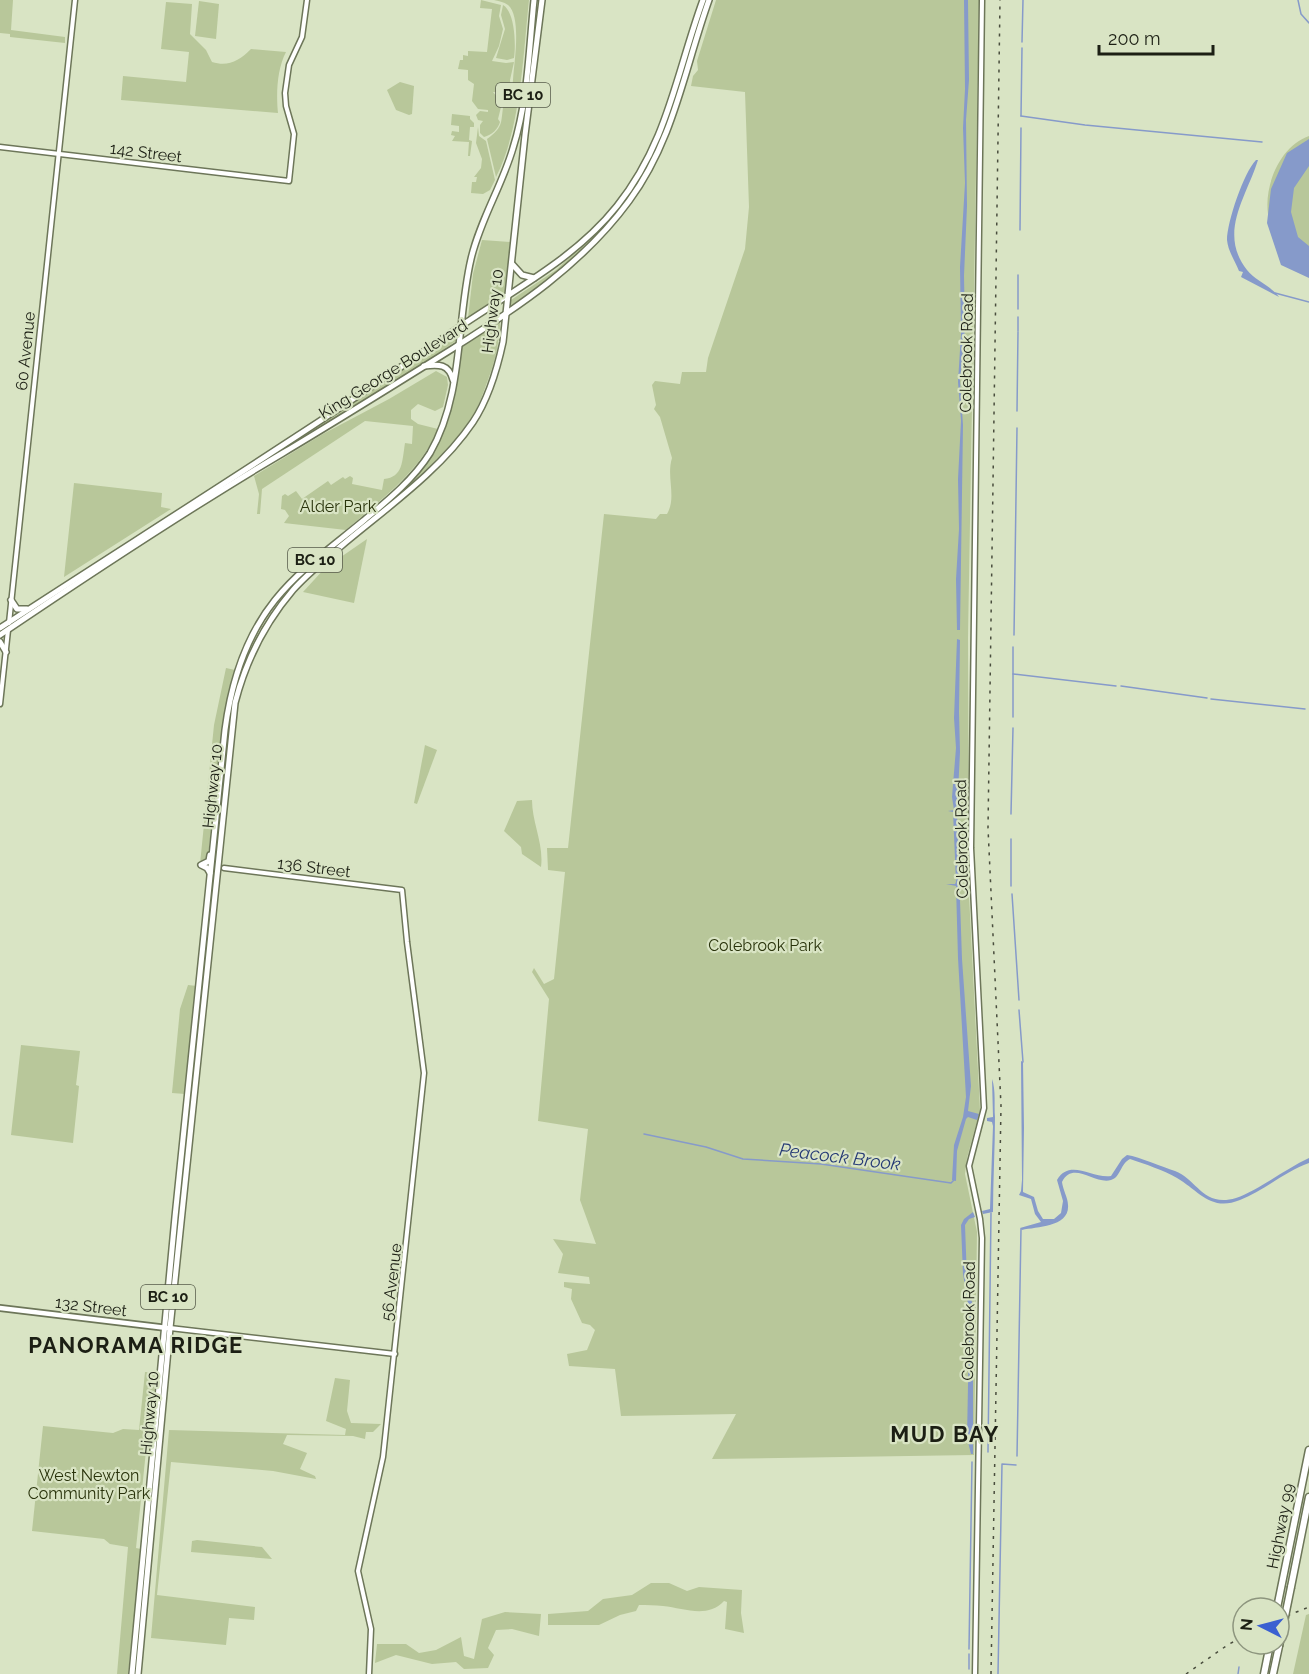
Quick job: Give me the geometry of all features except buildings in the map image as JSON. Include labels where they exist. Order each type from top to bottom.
[{"type":"highway","name":"Highway 99","points":[[1280,1596],[1309,1450]]},
{"type":"highway","name":"Highway 99","points":[[1274,1674],[1309,1497]]},
{"type":"highway","points":[[1264,1674],[1268,1656]]},
{"type":"main road","name":"Highway 10","points":[[132,1674],[230,699],[239,668],[255,633],[274,601],[295,578],[402,487],[428,455],[442,428],[454,387],[471,256],[514,146],[520,118],[534,0]]},
{"type":"main road","name":"Highway 10","points":[[138,1674],[167,1328],[235,703],[244,670],[261,634],[282,603],[311,572],[436,465],[458,443],[474,421],[491,386],[503,342],[507,313],[542,0]]},
{"type":"main road","name":"King George Boulevard","points":[[0,628],[508,296],[568,254],[604,222],[632,185],[657,141],[668,114],[704,0]]},
{"type":"main road","name":"King George Boulevard","points":[[0,635],[241,478],[507,313],[544,287],[583,253],[617,216],[655,160],[674,116],[709,0]]},
{"type":"main road","points":[[512,264],[522,275],[534,278]]},
{"type":"main road","points":[[424,366],[445,367],[450,372],[454,387]]},
{"type":"main road","points":[[11,600],[17,609],[29,609]]},
{"type":"main road","points":[[0,642],[6,652]]},
{"type":"main road","points":[[211,875],[208,869],[201,865],[210,859],[214,816],[218,803]]},
{"type":"main road","points":[[211,926],[214,920],[220,872],[224,868],[218,860]]},
{"type":"main road","name":"132 Street","points":[[0,1308],[167,1328]]},
{"type":"street","name":"60 Avenue","points":[[0,704],[75,0]]},
{"type":"street","name":"142 Street","points":[[0,147],[289,181],[294,134],[286,106],[285,93],[289,65],[302,37],[307,0]]},
{"type":"street","name":"Colebrook Road","points":[[975,1674],[982,1238],[969,1166],[984,1108],[971,848],[982,0]]},
{"type":"street","name":"136 Street","points":[[224,868],[402,890]]},
{"type":"street","name":"56 Avenue","points":[[369,1674],[371,1629],[358,1571],[383,1457],[424,1073],[402,890]]},
{"type":"street","name":"132 Street","points":[[167,1328],[394,1354]]},
{"type":"green space","points":[[0,0],[13,0],[11,30],[65,37],[65,43],[10,37],[10,34],[0,33]]},
{"type":"green space","points":[[481,0],[501,5],[499,16],[503,29],[492,61],[514,62],[510,80],[511,93],[493,92],[502,103],[498,119],[499,125],[492,133],[484,137],[480,133],[480,125],[483,121],[478,120],[476,115],[480,111],[488,112],[488,110],[478,109],[472,101],[474,84],[468,80],[468,70],[458,69],[460,60],[463,60],[463,55],[468,56],[468,51],[487,52],[492,9],[480,8]]},
{"type":"green space","points":[[494,0],[529,0],[516,114],[511,136],[496,177],[487,139],[499,127],[504,102],[514,99],[516,30],[515,19],[508,5]]},
{"type":"green space","name":"Colebrook Park","points":[[716,0],[979,0],[968,638],[969,895],[980,1110],[965,1174],[977,1232],[974,1455],[712,1459],[736,1414],[621,1416],[615,1369],[569,1366],[567,1354],[587,1350],[595,1330],[590,1325],[582,1323],[571,1299],[572,1289],[564,1287],[564,1282],[590,1284],[589,1277],[558,1273],[563,1254],[553,1239],[596,1244],[580,1200],[588,1129],[538,1121],[549,999],[532,972],[534,968],[544,984],[554,979],[565,872],[548,870],[547,848],[568,848],[604,514],[656,519],[660,514],[667,514],[671,501],[670,465],[672,458],[660,417],[654,409],[656,405],[652,385],[655,381],[680,384],[682,372],[706,372],[708,358],[745,249],[749,207],[745,92],[691,86],[693,76],[698,70],[697,61]]},
{"type":"green space","points":[[199,1],[219,4],[216,39],[195,36]]},
{"type":"green space","points":[[166,2],[192,4],[190,34],[206,50],[212,62],[223,64],[233,62],[251,49],[286,52],[278,82],[278,113],[121,100],[123,76],[186,82],[189,52],[161,49]]},
{"type":"green space","points":[[503,5],[510,14],[515,37],[514,58],[507,60],[496,58],[505,29],[501,15]]},
{"type":"green space","points":[[400,82],[414,86],[412,114],[409,115],[396,110],[387,90]]},
{"type":"green space","points":[[452,114],[470,116],[474,123],[474,127],[470,127],[469,140],[472,141],[470,156],[468,156],[469,142],[452,141],[455,136],[451,135],[452,131],[459,132],[459,126],[451,125]]},
{"type":"green space","points":[[478,127],[479,136],[486,141],[495,180],[490,190],[483,194],[471,193],[472,182],[476,182],[477,177],[474,177],[481,168],[482,159],[476,143]]},
{"type":"green space","points":[[1309,136],[1309,275],[1280,260],[1270,225],[1267,203],[1272,179],[1282,157],[1299,141]]},
{"type":"green space","points":[[617,210],[581,251],[554,275],[510,308],[511,300],[556,270]]},
{"type":"green space","points":[[482,240],[510,242],[505,294],[468,318],[473,274]]},
{"type":"green space","points":[[500,322],[495,357],[477,408],[450,445],[396,497],[426,463],[444,429],[451,410],[462,347]]},
{"type":"green space","points":[[457,333],[456,341],[391,385],[292,446],[290,443]]},
{"type":"green space","name":"Alder Park","points":[[436,371],[447,377],[448,385],[443,407],[435,411],[418,404],[411,410],[411,419],[418,424],[438,429],[430,444],[410,472],[346,530],[284,523],[289,516],[285,510],[281,509],[282,496],[285,494],[288,496],[296,491],[302,499],[328,481],[331,485],[343,477],[345,479],[350,476],[353,478],[352,484],[382,490],[384,479],[398,472],[405,443],[412,444],[413,426],[365,421],[262,489],[260,514],[257,514],[259,494],[254,476],[323,434]]},
{"type":"green space","points":[[74,483],[162,493],[161,507],[171,509],[64,577]]},
{"type":"green space","points":[[367,539],[354,603],[303,592],[325,568]]},
{"type":"green space","points":[[226,668],[235,670],[224,715],[208,856],[206,861],[200,864],[214,725]]},
{"type":"green space","points":[[425,745],[437,750],[417,804],[414,803]]},
{"type":"green space","points":[[532,800],[541,850],[541,867],[522,854],[521,847],[504,831],[517,801]]},
{"type":"green space","points":[[188,985],[197,986],[185,1094],[172,1093],[180,1009]]},
{"type":"green space","points":[[21,1045],[80,1051],[73,1143],[11,1135]]},
{"type":"green space","name":"West Newton Community Park","points":[[145,1372],[156,1373],[136,1548],[141,1549],[128,1674],[117,1674],[128,1547],[110,1544],[104,1539],[32,1531],[43,1426],[113,1433],[123,1429],[139,1430]]},
{"type":"green space","points":[[335,1378],[350,1380],[347,1411],[351,1423],[381,1424],[373,1432],[366,1432],[365,1439],[353,1436],[287,1435],[283,1444],[307,1453],[300,1469],[315,1476],[316,1479],[273,1471],[171,1462],[157,1595],[255,1607],[254,1620],[229,1618],[226,1645],[151,1638],[169,1430],[345,1435],[346,1429],[326,1421]]},
{"type":"green space","points":[[192,1541],[262,1547],[272,1559],[191,1552]]},
{"type":"green space","points":[[651,1583],[669,1583],[687,1591],[699,1587],[742,1590],[741,1613],[744,1633],[725,1629],[727,1602],[724,1601],[710,1610],[703,1611],[639,1605],[636,1611],[620,1615],[599,1625],[548,1625],[548,1614],[588,1611],[603,1599],[632,1595]]},
{"type":"green space","points":[[505,1612],[541,1614],[539,1636],[512,1629],[496,1630],[488,1648],[494,1655],[488,1668],[464,1669],[456,1662],[432,1664],[396,1655],[375,1663],[377,1644],[406,1644],[419,1653],[436,1650],[461,1637],[464,1656],[474,1659],[482,1619]]},
{"type":"green space","points":[[1309,1614],[1309,1674],[1293,1674],[1306,1615]]},
{"type":"water","points":[[964,0],[968,0],[969,80],[966,120],[965,328],[960,381],[963,425],[960,630],[957,630],[956,579],[961,421],[958,382],[961,334],[960,267],[965,183]]},
{"type":"water","points":[[1309,139],[1309,166],[1294,188],[1291,212],[1298,237],[1309,246],[1309,278],[1281,265],[1267,223],[1271,189],[1287,153]]},
{"type":"water","points":[[1258,160],[1237,215],[1235,243],[1247,270],[1279,297],[1241,277],[1243,272],[1239,271],[1227,240],[1237,198],[1246,175]]},
{"type":"water","points":[[957,639],[960,640],[960,752],[957,813],[962,959],[971,1086],[968,1111],[979,1114],[977,1120],[968,1117],[966,1119],[957,1151],[956,1181],[952,1180],[954,1145],[963,1117],[966,1097],[956,886],[946,884],[956,882],[953,812],[948,811],[954,810],[952,797],[956,748],[954,718]]},
{"type":"water","points":[[1021,1061],[1023,1062],[1023,1192],[1034,1197],[1043,1219],[1054,1219],[1061,1213],[1063,1201],[1057,1180],[1062,1174],[1075,1170],[1111,1176],[1127,1155],[1175,1171],[1208,1196],[1225,1200],[1236,1198],[1263,1185],[1309,1158],[1309,1163],[1249,1196],[1230,1203],[1221,1203],[1206,1198],[1172,1175],[1130,1159],[1111,1180],[1105,1181],[1078,1173],[1067,1176],[1062,1182],[1068,1205],[1064,1218],[1044,1227],[1022,1230],[1020,1228],[1041,1222],[1035,1214],[1031,1199],[1019,1195],[1022,1180]]},
{"type":"water","points":[[992,1079],[995,1117],[993,1212],[983,1214],[982,1211],[990,1209],[993,1126],[987,1118],[993,1117]]},
{"type":"water","points":[[973,1212],[975,1217],[969,1219],[965,1225],[967,1279],[973,1305],[972,1323],[969,1323],[970,1308],[967,1306],[963,1274],[961,1225],[964,1219]]},
{"type":"water","points":[[969,1332],[972,1332],[973,1341],[973,1454],[971,1454],[967,1438]]},
{"type":"waterway","points":[[1022,42],[1023,0]]},
{"type":"waterway","points":[[1298,0],[1301,14],[1309,23]]},
{"type":"waterway","points":[[1021,116],[1022,48]]},
{"type":"waterway","points":[[1021,116],[1085,125],[1262,142]]},
{"type":"waterway","points":[[1020,230],[1021,128]]},
{"type":"waterway","points":[[1018,275],[1018,309]]},
{"type":"waterway","points":[[1275,293],[1309,302]]},
{"type":"waterway","points":[[1018,317],[1018,331]]},
{"type":"waterway","points":[[1017,411],[1018,332]]},
{"type":"waterway","points":[[1014,635],[1017,428]]},
{"type":"waterway","points":[[1013,647],[1013,717]]},
{"type":"waterway","points":[[1013,674],[1116,686]]},
{"type":"waterway","points":[[1121,686],[1207,698]]},
{"type":"waterway","points":[[1211,699],[1305,709]]},
{"type":"waterway","points":[[1011,814],[1013,728]]},
{"type":"waterway","points":[[1011,839],[1011,886]]},
{"type":"waterway","points":[[1012,894],[1019,1000]]},
{"type":"waterway","points":[[1019,1010],[1023,1062]]},
{"type":"waterway","name":"Peacock Brook","points":[[644,1134],[706,1147],[743,1159],[821,1164],[951,1183],[954,1180]]},
{"type":"waterway","points":[[988,1452],[991,1213]]},
{"type":"waterway","points":[[1017,1456],[1021,1229]]},
{"type":"waterway","points":[[969,1649],[972,1462]]},
{"type":"waterway","points":[[998,1674],[1002,1464],[1016,1465]]},
{"type":"waterway","points":[[969,1654],[969,1669]]},
{"type":"waterway","points":[[1238,1674],[1239,1667]]},
{"type":"railway","points":[[991,1674],[1001,1106],[988,828],[1000,0]]},
{"type":"railway","points":[[1291,1614],[1309,1607]]},
{"type":"railway","points":[[1186,1674],[1231,1643]]},
{"type":"district","name":"PANORAMA RIDGE","points":[[136,1345]]},
{"type":"district","name":"MUD BAY","points":[[945,1434]]}]
